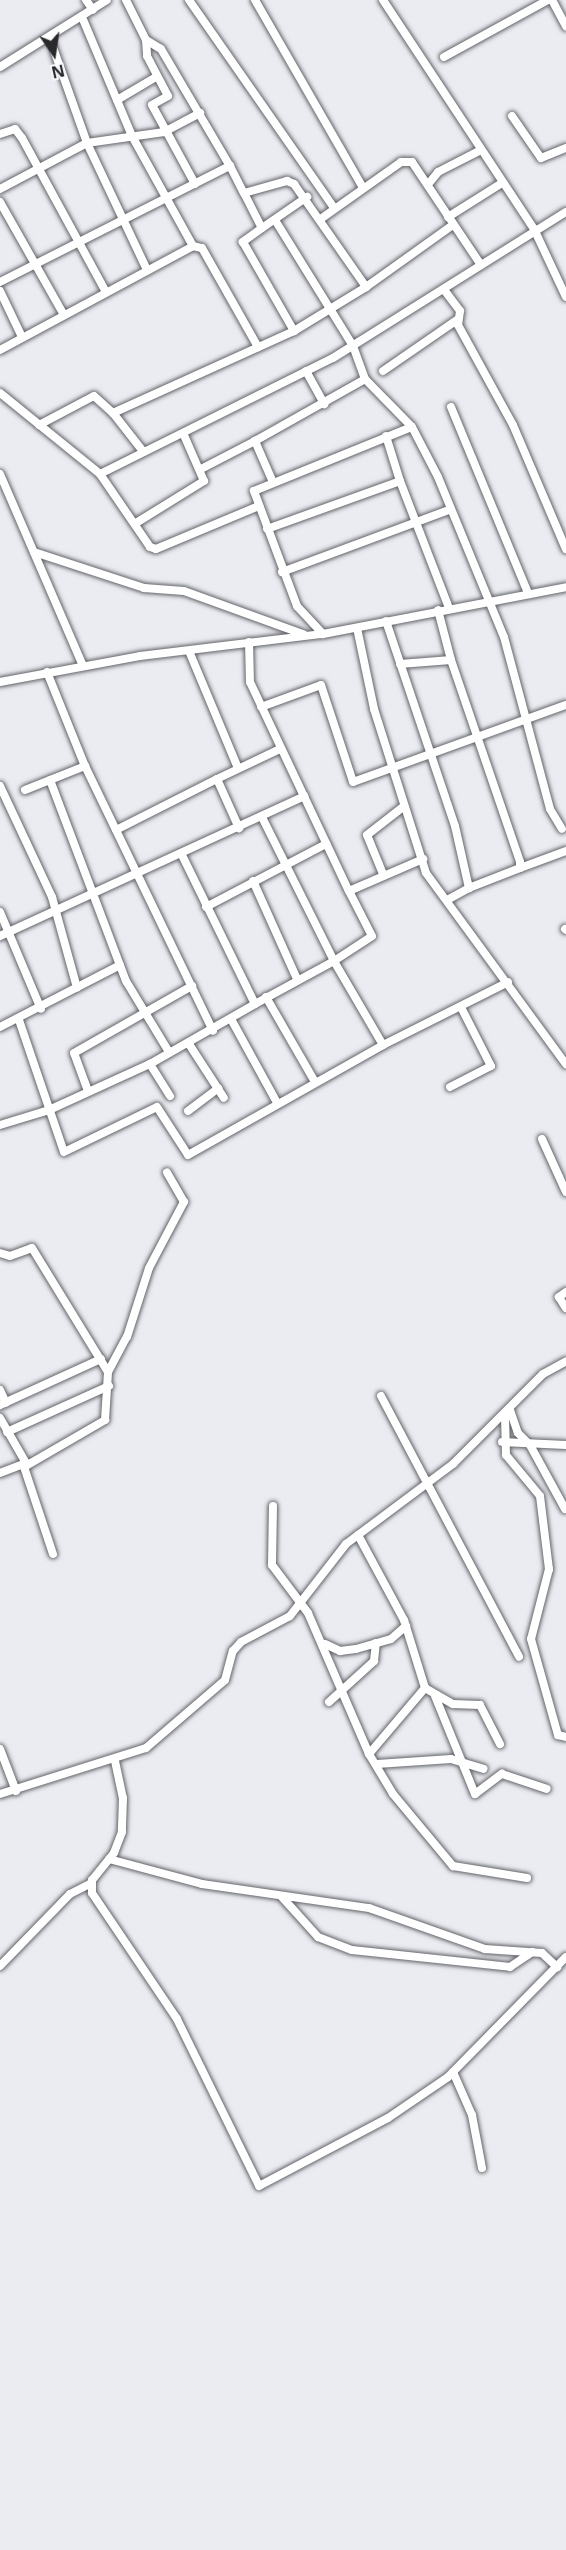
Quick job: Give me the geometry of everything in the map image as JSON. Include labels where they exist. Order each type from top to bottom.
[{"type":"street","points":[[86,0],[93,10]]},
{"type":"street","points":[[0,67],[50,39],[107,0]]},
{"type":"street","points":[[126,0],[146,40],[156,77],[168,96],[152,105],[164,132],[195,184]]},
{"type":"street","points":[[189,0],[334,208]]},
{"type":"street","points":[[255,0],[363,188]]},
{"type":"street","points":[[383,0],[534,229],[566,297]]},
{"type":"street","points":[[444,57],[550,0],[566,26]]},
{"type":"street","points":[[82,18],[132,136],[193,246]]},
{"type":"street","points":[[50,39],[87,143],[147,270]]},
{"type":"street","points":[[146,40],[161,49],[230,166],[262,228]]},
{"type":"street","points":[[117,100],[156,77]]},
{"type":"street","points":[[0,189],[87,143],[164,132],[200,113]]},
{"type":"street","points":[[512,116],[541,159],[566,148]]},
{"type":"street","points":[[0,134],[15,129],[106,292]]},
{"type":"street","points":[[430,182],[438,172],[481,150]]},
{"type":"street","points":[[322,218],[401,162],[412,162],[430,182],[451,221],[481,265]]},
{"type":"street","points":[[0,282],[230,166]]},
{"type":"street","points":[[244,193],[287,181],[307,198],[322,218],[366,287]]},
{"type":"street","points":[[113,413],[294,331],[366,287],[502,183]]},
{"type":"street","points":[[294,331],[243,242],[307,198]]},
{"type":"street","points":[[0,202],[64,315]]},
{"type":"street","points":[[100,474],[142,450],[183,433],[353,346],[445,291],[534,229],[566,212]]},
{"type":"street","points":[[275,220],[353,346],[365,379],[412,426],[490,599],[528,721],[550,809],[562,829]]},
{"type":"street","points":[[0,350],[193,246],[202,248],[258,347]]},
{"type":"street","points":[[0,291],[22,337]]},
{"type":"street","points":[[383,371],[457,320],[460,311],[445,291]]},
{"type":"street","points":[[457,320],[513,425],[566,549]]},
{"type":"street","points":[[306,371],[324,404]]},
{"type":"street","points":[[201,469],[324,404],[365,379]]},
{"type":"street","points":[[0,393],[100,474],[156,549],[259,506]]},
{"type":"street","points":[[39,425],[94,396],[113,413],[142,450]]},
{"type":"street","points":[[451,406],[528,593]]},
{"type":"street","points":[[323,634],[297,606],[282,572],[254,491],[272,480],[412,426]]},
{"type":"street","points":[[136,523],[201,485],[201,469],[183,433]]},
{"type":"street","points":[[386,436],[400,481],[418,522],[449,608]]},
{"type":"street","points":[[257,440],[272,480]]},
{"type":"street","points":[[0,474],[83,666]]},
{"type":"street","points":[[267,529],[400,481]]},
{"type":"street","points":[[282,572],[448,510]]},
{"type":"street","points":[[34,552],[144,588],[184,591],[306,636]]},
{"type":"street","points":[[0,682],[83,666],[249,642],[323,634],[490,599],[566,587]]},
{"type":"street","points":[[438,610],[451,660],[520,868]]},
{"type":"street","points":[[386,621],[428,756],[455,826],[469,888]]},
{"type":"street","points":[[357,628],[391,767],[426,873],[565,1059]]},
{"type":"street","points":[[0,1125],[49,1110],[150,1064],[169,1052],[189,1044],[297,979],[334,961],[372,936],[279,749],[261,707],[247,673],[249,642]]},
{"type":"street","points":[[189,651],[238,768]]},
{"type":"street","points":[[400,664],[451,660]]},
{"type":"street","points":[[47,672],[85,766],[116,830],[141,874],[213,1030]]},
{"type":"street","points":[[261,707],[321,685],[353,782],[528,721],[566,705]]},
{"type":"street","points":[[116,830],[279,749]]},
{"type":"street","points":[[25,790],[85,766]]},
{"type":"street","points":[[217,779],[239,828]]},
{"type":"street","points":[[50,780],[120,965],[169,1052]]},
{"type":"street","points":[[0,786],[56,911],[77,988]]},
{"type":"street","points":[[4,934],[94,897],[181,853],[304,796]]},
{"type":"street","points":[[382,874],[367,835],[403,807]]},
{"type":"street","points":[[262,817],[334,961],[383,1045]]},
{"type":"street","points":[[206,907],[285,863],[326,844]]},
{"type":"street","points":[[447,900],[469,888],[566,851]]},
{"type":"street","points":[[181,853],[255,1004]]},
{"type":"street","points":[[349,891],[382,874],[423,859]]},
{"type":"street","points":[[253,881],[297,979]]},
{"type":"street","points":[[0,912],[4,934],[41,1009]]},
{"type":"street","points":[[0,1027],[41,1009],[120,965]]},
{"type":"street","points":[[19,1020],[64,1152],[157,1107],[188,1155],[314,1080],[508,982]]},
{"type":"street","points":[[88,1091],[74,1053],[144,1011],[192,986]]},
{"type":"street","points":[[266,997],[314,1080]]},
{"type":"street","points":[[450,1087],[491,1066],[461,1007]]},
{"type":"street","points":[[231,1019],[276,1101]]},
{"type":"street","points":[[189,1044],[224,1098]]},
{"type":"street","points":[[150,1064],[170,1096]]},
{"type":"street","points":[[188,1111],[218,1088]]},
{"type":"street","points":[[542,1139],[563,1179],[566,1192]]},
{"type":"street","points":[[108,1372],[127,1337],[148,1268],[184,1202],[166,1173]]},
{"type":"street","points":[[0,1253],[10,1256],[32,1248],[101,1359],[108,1372],[109,1386],[105,1420],[26,1463],[0,1473]]},
{"type":"street","points":[[566,1292],[559,1297],[566,1308]]},
{"type":"street","points":[[0,1390],[3,1404],[101,1359]]},
{"type":"street","points":[[0,1794],[115,1761],[146,1748],[225,1680],[233,1651],[242,1642],[290,1616],[358,1535],[430,1481],[508,1413],[543,1374],[566,1361]]},
{"type":"street","points":[[4,1430],[109,1386]]},
{"type":"street","points":[[381,1396],[430,1481],[519,1657]]},
{"type":"street","points":[[508,1413],[502,1442],[518,1473],[540,1496],[549,1569],[531,1639],[558,1735],[566,1737]]},
{"type":"street","points":[[508,1413],[518,1433],[530,1445],[565,1509]]},
{"type":"street","points":[[0,1418],[4,1430],[26,1463],[27,1487],[53,1554]]},
{"type":"street","points":[[502,1442],[566,1445]]},
{"type":"street","points":[[273,1506],[272,1565],[299,1603],[322,1644],[369,1754],[403,1807],[453,1866],[527,1878]]},
{"type":"street","points":[[358,1535],[406,1626],[425,1688],[435,1696],[480,1705],[500,1744]]},
{"type":"street","points":[[322,1644],[340,1651],[376,1643],[406,1626]]},
{"type":"street","points":[[329,1702],[374,1660],[376,1643]]},
{"type":"street","points":[[369,1754],[425,1688]]},
{"type":"street","points":[[435,1696],[448,1738],[464,1762],[476,1794],[502,1774],[547,1789]]},
{"type":"street","points":[[0,1749],[16,1791]]},
{"type":"street","points":[[0,1966],[62,1901],[90,1884],[109,1859],[123,1817],[115,1761]]},
{"type":"street","points":[[377,1764],[464,1762],[483,1769]]},
{"type":"street","points":[[109,1859],[282,1897],[369,1908],[485,1949],[542,1953],[557,1967]]},
{"type":"street","points":[[90,1884],[95,1903],[177,2019],[259,2186],[388,2118],[453,2072],[566,1958]]},
{"type":"street","points":[[282,1897],[318,1937],[352,1950],[510,1967],[532,1952]]},
{"type":"street","points":[[453,2072],[472,2115],[482,2168]]}]
